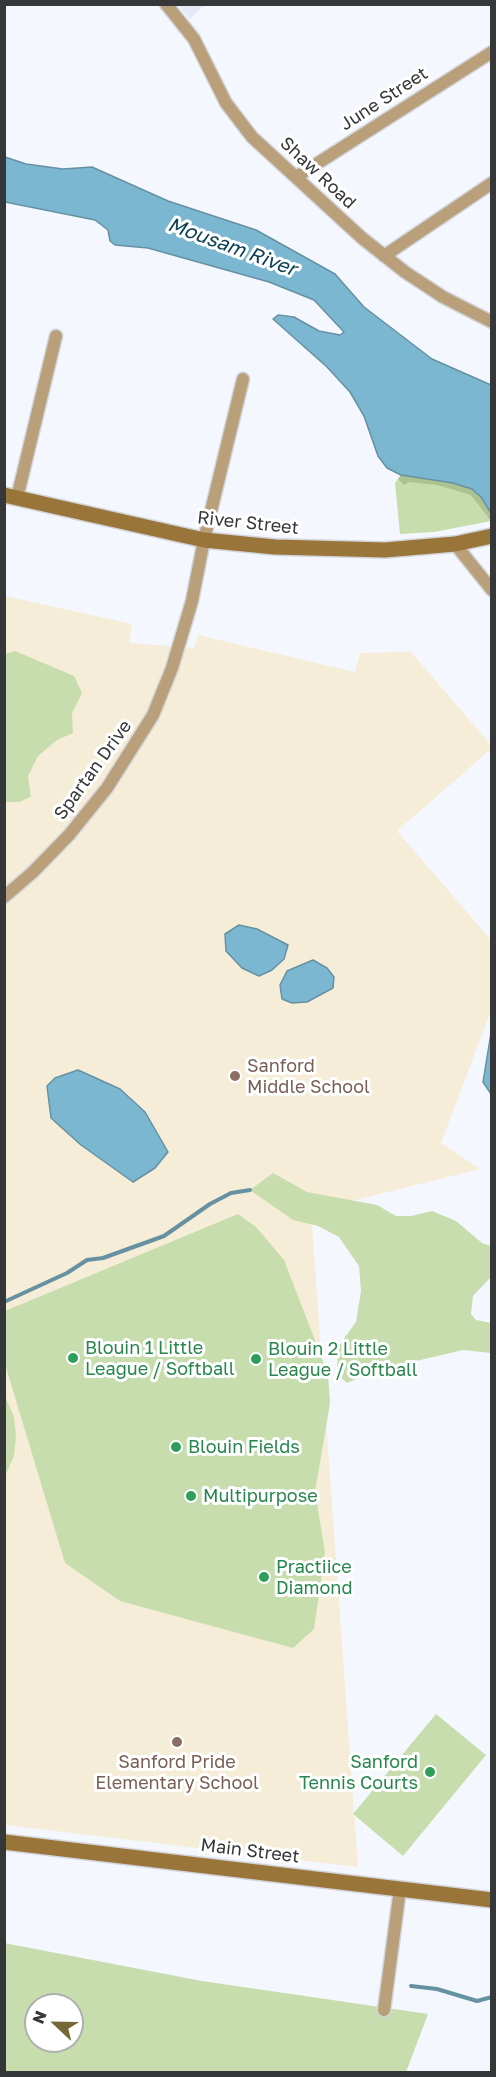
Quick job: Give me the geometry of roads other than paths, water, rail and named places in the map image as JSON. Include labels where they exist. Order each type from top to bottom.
[{"type":"main road","name":"River Street","points":[[11,497],[204,540],[296,549],[350,550],[455,544],[492,536]]},
{"type":"main road","name":"Main Street","points":[[4,1842],[492,1899]]},
{"type":"street","name":"Shaw Road","points":[[166,4],[194,39],[226,104],[240,124],[384,256],[442,297],[492,322]]},
{"type":"street","name":"June Street","points":[[296,177],[492,52]]},
{"type":"street","points":[[384,256],[492,183]]},
{"type":"street","points":[[11,497],[56,336]]},
{"type":"street","name":"Spartan Drive","points":[[4,897],[33,872],[69,835],[107,788],[136,746],[153,715],[172,668],[192,601],[204,540],[243,380]]},
{"type":"street","points":[[455,544],[492,590]]},
{"type":"street","points":[[384,2010],[400,1889]]},
{"type":"water","name":"Mousam River","points":[[5,157],[26,164],[63,169],[92,167],[168,201],[256,230],[335,274],[364,307],[432,359],[491,385],[491,513],[481,497],[472,489],[453,483],[401,475],[387,468],[378,456],[364,416],[350,392],[327,367],[273,319],[278,315],[294,317],[319,331],[340,335],[344,332],[314,300],[269,282],[148,248],[115,245],[110,241],[108,230],[95,220],[5,202]]},
{"type":"water","points":[[239,925],[257,929],[288,945],[284,959],[272,970],[259,976],[242,968],[226,951],[225,934]]},
{"type":"water","points":[[313,960],[327,968],[334,977],[333,988],[307,1002],[292,1003],[282,999],[280,985],[287,971]]},
{"type":"water","points":[[491,1033],[491,1094],[483,1082]]},
{"type":"water","points":[[78,1070],[120,1089],[145,1112],[168,1152],[155,1168],[133,1182],[81,1145],[51,1118],[47,1086],[55,1078]]},
{"type":"waterway","points":[[4,1302],[67,1273],[87,1260],[103,1258],[164,1236],[210,1204],[231,1193],[250,1190]]},
{"type":"waterway","points":[[411,1986],[437,1989],[477,2001],[492,1997]]},
{"type":"place","name":"Sanford Middle School","points":[[235,1076]]},
{"type":"place","name":"Blouin 1 Little League / Softball","points":[[73,1358]]},
{"type":"place","name":"Blouin 2 Little League / Softball","points":[[256,1359]]},
{"type":"place","name":"Blouin Fields","points":[[176,1447]]},
{"type":"place","name":"Multipurpose","points":[[191,1496]]},
{"type":"place","name":"Practiice Diamond","points":[[264,1577]]},
{"type":"place","name":"Sanford Pride Elementary School","points":[[177,1742]]},
{"type":"place","name":"Sanford Tennis Courts","points":[[430,1772]]}]
